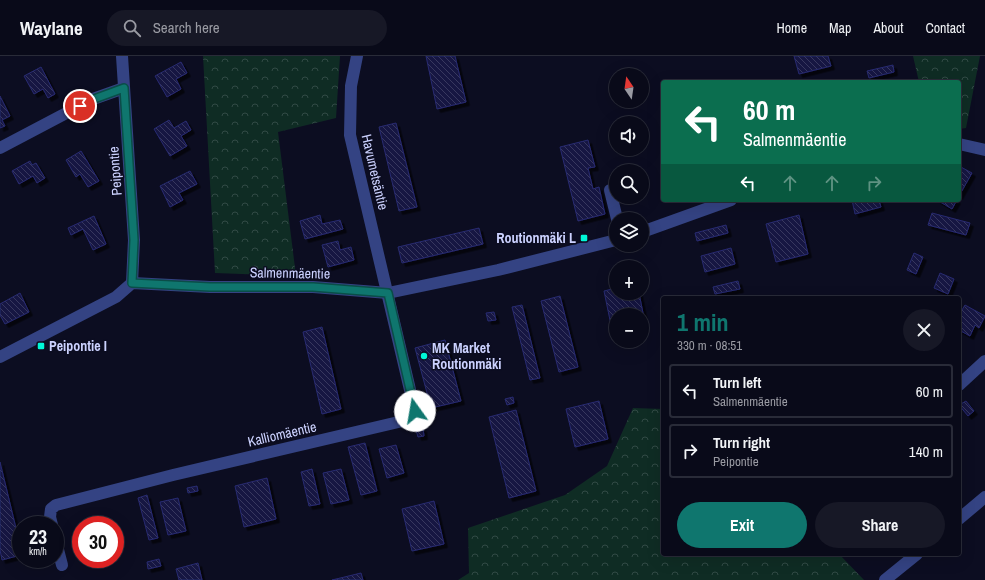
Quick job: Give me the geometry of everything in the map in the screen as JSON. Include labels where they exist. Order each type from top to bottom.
[{"type":"street","name":"Peipontie","points":[[122,56],[134,240],[132,283]]},
{"type":"street","name":"Havumetsäntie","points":[[357,56],[351,86],[350,135],[388,293]]},
{"type":"street","points":[[0,148],[94,99],[124,88]]},
{"type":"street","points":[[961,144],[985,150]]},
{"type":"street","points":[[649,229],[725,202]]},
{"type":"street","name":"Salmenmäentie","points":[[132,283],[210,287],[313,287],[388,293],[498,270],[609,242]]},
{"type":"street","points":[[0,357],[116,297],[132,283]]},
{"type":"street","name":"Kalliomäentie","points":[[50,516],[51,509],[56,505],[173,475],[407,420],[415,411],[388,293]]},
{"type":"street","points":[[961,383],[985,361]]},
{"type":"street","points":[[961,517],[985,498]]},
{"type":"street","points":[[885,580],[915,556]]},
{"type":"green space","points":[[203,56],[340,56],[336,118],[278,132],[296,276],[215,273]]},
{"type":"green space","points":[[913,56],[980,56],[966,128],[961,129],[961,80],[919,80]]},
{"type":"green space","points":[[633,408],[661,409],[661,556],[841,556],[864,580],[458,580],[469,573],[468,528],[565,495],[607,466]]},
{"type":"building","points":[[426,56],[455,56],[466,102],[437,109]]},
{"type":"building","points":[[794,56],[828,56],[831,66],[799,74]]},
{"type":"building","points":[[181,62],[187,73],[176,79],[181,89],[167,97],[155,76]]},
{"type":"building","points":[[893,65],[894,72],[869,78],[867,71]]},
{"type":"building","points":[[41,67],[55,94],[48,98],[43,89],[34,94],[24,76]]},
{"type":"building","points":[[0,96],[10,116],[2,120],[5,126],[0,128]]},
{"type":"building","points":[[169,120],[174,128],[186,121],[191,130],[181,136],[187,146],[170,156],[154,129]]},
{"type":"building","points":[[396,123],[417,207],[399,211],[379,127]]},
{"type":"building","points":[[588,140],[595,167],[588,168],[593,189],[599,187],[605,214],[578,221],[560,147]]},
{"type":"building","points":[[81,151],[99,181],[88,187],[80,174],[76,177],[66,160]]},
{"type":"building","points":[[30,161],[32,165],[36,163],[45,178],[37,183],[33,176],[19,184],[12,171]]},
{"type":"building","points":[[961,167],[972,173],[961,192]]},
{"type":"building","points":[[190,171],[197,184],[179,193],[183,200],[170,207],[160,186]]},
{"type":"building","points":[[852,202],[880,202],[881,207],[855,214]]},
{"type":"building","points":[[940,202],[956,202],[952,209]]},
{"type":"building","points":[[932,213],[970,223],[966,235],[928,225]]},
{"type":"building","points":[[320,215],[322,224],[340,220],[343,229],[305,239],[300,221]]},
{"type":"building","points":[[799,215],[808,254],[776,262],[766,224]]},
{"type":"building","points":[[94,216],[106,244],[93,250],[83,229],[71,235],[68,228]]},
{"type":"building","points":[[726,225],[728,233],[697,241],[695,233]]},
{"type":"building","points":[[479,228],[483,244],[402,263],[398,247]]},
{"type":"building","points":[[338,241],[340,250],[351,247],[354,260],[328,267],[322,245]]},
{"type":"building","points":[[731,248],[735,264],[705,272],[701,256]]},
{"type":"building","points":[[914,253],[923,257],[916,274],[907,270]]},
{"type":"building","points":[[940,273],[954,279],[948,294],[934,288]]},
{"type":"building","points":[[738,281],[740,289],[715,294],[713,287]]},
{"type":"building","points":[[609,290],[609,300],[640,300],[642,308],[609,308],[609,315],[604,291]]},
{"type":"building","points":[[20,293],[29,312],[5,324],[0,315],[0,304]]},
{"type":"building","points":[[560,296],[578,367],[559,372],[541,301]]},
{"type":"building","points":[[522,305],[540,378],[530,380],[512,307]]},
{"type":"building","points":[[965,305],[985,316],[979,328],[975,325],[970,336],[961,331],[961,312]]},
{"type":"building","points":[[494,312],[496,320],[488,321],[486,313]]},
{"type":"building","points":[[322,327],[341,409],[322,414],[303,332]]},
{"type":"building","points":[[445,340],[461,401],[431,408],[415,348]]},
{"type":"building","points":[[513,397],[514,403],[507,405],[505,399]]},
{"type":"building","points":[[599,401],[608,439],[575,447],[566,409]]},
{"type":"building","points":[[966,401],[974,411],[968,416],[961,407],[961,404]]},
{"type":"building","points":[[516,410],[536,491],[509,498],[489,417]]},
{"type":"building","points":[[423,428],[424,436],[418,437],[416,430]]},
{"type":"building","points":[[365,443],[377,491],[361,495],[348,447]]},
{"type":"building","points":[[396,445],[404,473],[387,478],[379,449]]},
{"type":"building","points":[[0,462],[13,516],[12,557],[2,560],[0,550]]},
{"type":"building","points":[[312,469],[320,504],[309,506],[301,472]]},
{"type":"building","points":[[341,469],[349,500],[331,504],[323,473]]},
{"type":"building","points":[[267,478],[276,519],[244,527],[235,486]]},
{"type":"building","points":[[197,486],[198,491],[188,493],[187,488]]},
{"type":"building","points":[[147,495],[158,538],[149,540],[138,498]]},
{"type":"building","points":[[178,498],[186,531],[168,535],[160,502]]},
{"type":"building","points":[[434,501],[444,544],[412,551],[402,509]]},
{"type":"building","points":[[159,559],[161,566],[148,569],[147,562]]},
{"type":"building","points":[[198,563],[202,580],[179,580],[176,569]]},
{"type":"building","points":[[361,573],[363,580],[332,580]]},
{"type":"place","name":"Routionmäki L","points":[[584,238]]},
{"type":"place","name":"Peipontie I","points":[[41,346]]},
{"type":"place","name":"MK Market Routionmäki","points":[[424,356]]},
{"type":"route","points":[[80,106],[124,88],[134,240],[132,283],[210,287],[313,287],[388,293],[415,411]]}]
